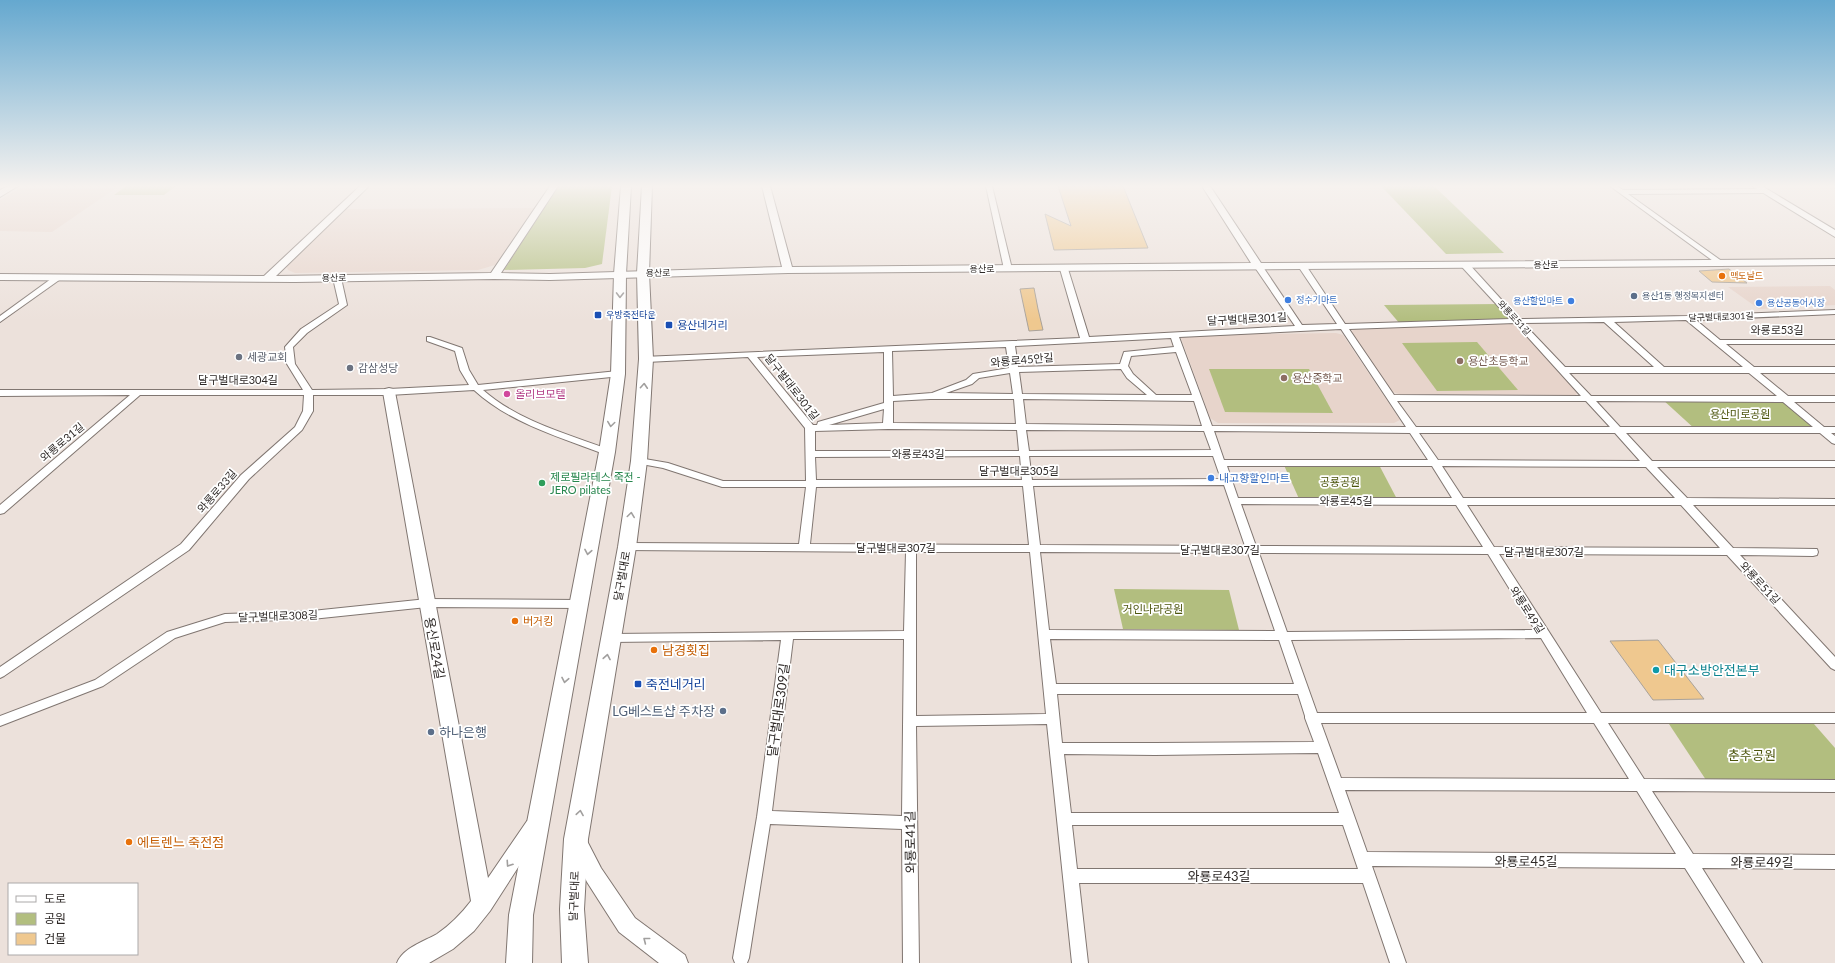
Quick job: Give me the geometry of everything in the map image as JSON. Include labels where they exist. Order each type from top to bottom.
[{"type":"main road","points":[[266,279],[317,231]]},
{"type":"main road","points":[[494,276],[524,231]]},
{"type":"main road","points":[[520,963],[521,915],[607,452],[618,374],[620,274],[623,231]]},
{"type":"main road","name":"달구벌대로","points":[[574,963],[572,909],[576,839],[611,638],[639,461],[646,359],[643,274],[645,231]]},
{"type":"main road","points":[[778,231],[788,270]]},
{"type":"main road","points":[[1235,231],[1258,266]]},
{"type":"main road","name":"용산로","points":[[0,277],[266,279],[494,276],[550,277],[788,270],[1835,262]]},
{"type":"main road","name":"용산로24길","points":[[389,392],[482,904]]},
{"type":"main road","points":[[408,963],[445,941],[466,924],[482,904],[539,820]]},
{"type":"main road","points":[[576,839],[594,875],[627,925],[677,963]]},
{"type":"street","points":[[999,231],[1008,269]]},
{"type":"street","points":[[1675,231],[1720,264]]},
{"type":"street","name":"와룡로51길","points":[[1465,265],[1835,665]]},
{"type":"street","points":[[1258,266],[1300,328]]},
{"type":"street","name":"와룡로49길","points":[[1302,266],[1435,463],[1490,552],[1754,963]]},
{"type":"street","points":[[1064,269],[1085,339]]},
{"type":"street","points":[[0,320],[58,278]]},
{"type":"street","points":[[309,392],[291,364],[289,347],[304,331],[343,305],[337,278]]},
{"type":"street","name":"달구벌대로301길","points":[[646,359],[1010,344],[1300,328],[1517,321],[1688,318],[1835,312]]},
{"type":"street","points":[[1688,318],[1753,370],[1835,441]]},
{"type":"street","points":[[1607,320],[1662,370]]},
{"type":"street","points":[[1174,334],[1311,718],[1323,747],[1398,963]]},
{"type":"street","points":[[430,339],[459,350],[462,366],[476,388],[507,412],[607,452]]},
{"type":"street","name":"와룡로53길","points":[[1718,342],[1835,342]]},
{"type":"street","points":[[1010,344],[1018,397],[1043,634],[1053,720],[1058,748],[1080,963]]},
{"type":"street","points":[[888,349],[890,401],[888,426]]},
{"type":"street","points":[[1153,398],[1152,395],[1130,376],[1124,366],[1127,354],[1179,349]]},
{"type":"street","name":"달구벌대로301길","points":[[751,355],[810,428],[812,454],[811,484]]},
{"type":"street","name":"와룡로45안길","points":[[927,396],[969,382],[976,376],[1014,370],[1124,366]]},
{"type":"street","points":[[1562,370],[1835,370]]},
{"type":"street","points":[[476,388],[618,374]]},
{"type":"street","name":"달구벌대로304길","points":[[0,392],[389,392],[476,388]]},
{"type":"street","name":"와룡로31길","points":[[0,510],[139,392]]},
{"type":"street","name":"와룡로33길","points":[[0,673],[185,547],[245,477],[299,428],[308,410],[309,392]]},
{"type":"street","points":[[810,428],[890,401],[927,396],[1197,398]]},
{"type":"street","points":[[1391,398],[1835,398]]},
{"type":"street","points":[[810,428],[888,426],[1412,430],[1835,430]]},
{"type":"street","name":"와룡로43길","points":[[812,454],[1024,453],[1218,458]]},
{"type":"street","points":[[1218,458],[1435,463],[1835,464]]},
{"type":"street","name":"달구벌대로305길","points":[[639,461],[665,465],[722,484],[1027,484],[1227,482]]},
{"type":"street","points":[[804,548],[811,484]]},
{"type":"street","name":"와룡로45길","points":[[1234,501],[1458,501]]},
{"type":"street","points":[[1458,501],[1835,502]]},
{"type":"street","name":"달구벌대로307길","points":[[626,547],[1490,552],[1813,552]]},
{"type":"street","name":"와룡로41길","points":[[911,549],[909,823],[911,963]]},
{"type":"street","name":"달구벌대로308길","points":[[0,721],[99,683],[171,635],[225,618],[312,615],[427,603],[579,604]]},
{"type":"street","points":[[1043,634],[1282,636],[1543,634]]},
{"type":"street","points":[[611,638],[788,635],[911,635]]},
{"type":"street","name":"달구벌대로309길","points":[[741,958],[764,817],[788,635]]},
{"type":"street","points":[[1050,689],[1301,689]]},
{"type":"street","points":[[1311,718],[1835,718]]},
{"type":"street","points":[[910,721],[1053,720]]},
{"type":"street","points":[[1058,748],[1155,749],[1323,747]]},
{"type":"street","points":[[1336,784],[1835,786]]},
{"type":"street","points":[[764,817],[909,823]]},
{"type":"street","points":[[1065,819],[1348,819]]},
{"type":"street","name":"와룡로45길","points":[[1362,859],[1690,862]]},
{"type":"street","name":"와룡로49길","points":[[1690,862],[1835,862]]},
{"type":"street","name":"와룡로43길","points":[[1071,876],[1368,876]]},
{"type":"shaded area","points":[[0,231],[54,231],[52,232]]},
{"type":"shaded area","points":[[320,231],[519,231],[495,265],[478,270],[295,273],[288,270],[285,264]]},
{"type":"shaded area","points":[[1830,286],[1835,290],[1835,305],[1759,309],[1728,287]]},
{"type":"shaded area","name":"용산초등학교","points":[[1510,323],[1518,326],[1578,391],[1576,395],[1399,394],[1390,391],[1351,332],[1355,328]]},
{"type":"shaded area","name":"용산중학교","points":[[1336,333],[1343,335],[1400,420],[1394,423],[1218,423],[1210,418],[1181,338],[1186,335]]},
{"type":"green space","points":[[529,231],[606,231],[602,264],[585,268],[504,270]]},
{"type":"green space","points":[[1424,231],[1481,231],[1504,253],[1446,254]]},
{"type":"green space","points":[[1501,304],[1514,320],[1400,324],[1384,305]]},
{"type":"green space","points":[[1477,342],[1518,390],[1437,391],[1402,343]]},
{"type":"green space","points":[[1209,369],[1309,369],[1333,413],[1225,412]]},
{"type":"green space","name":"용산미로공원","points":[[1662,399],[1781,399],[1817,430],[1696,430]]},
{"type":"green space","name":"공룡공원","points":[[1283,463],[1378,463],[1398,501],[1300,501]]},
{"type":"green space","name":"거인나라공원","points":[[1114,589],[1229,590],[1239,630],[1123,629]]},
{"type":"green space","name":"춘추공원","points":[[1669,724],[1814,724],[1835,748],[1835,786],[1710,786]]},
{"type":"building","points":[[1049,231],[1141,231],[1148,248],[1054,250]]},
{"type":"building","name":"맥도날드","points":[[1729,269],[1747,283],[1712,282],[1699,271]]},
{"type":"building","points":[[1034,288],[1043,330],[1029,331],[1020,289]]},
{"type":"building","name":"대구소방안전본부","points":[[1658,640],[1704,699],[1653,700],[1610,641]]},
{"type":"place","name":"맥도날드","points":[[1722,276]]},
{"type":"place","name":"용산1동 행정복지센터","points":[[1634,296]]},
{"type":"place","name":"정수기마트","points":[[1288,300]]},
{"type":"place","name":"용산할인마트","points":[[1571,301]]},
{"type":"place","name":"용산공동어시장","points":[[1759,303]]},
{"type":"place","name":"우방죽전타운","points":[[598,315]]},
{"type":"place","name":"용산네거리","points":[[669,325]]},
{"type":"place","name":"세광교회","points":[[239,357]]},
{"type":"place","name":"용산초등학교","points":[[1460,361]]},
{"type":"place","name":"감삼성당","points":[[350,368]]},
{"type":"place","name":"용산중학교","points":[[1284,378]]},
{"type":"place","name":"올리브모텔","points":[[507,394]]},
{"type":"place","name":"내고향할인마트","points":[[1211,478]]},
{"type":"place","name":"제로필라테스 죽전 - JERO pilates","points":[[542,483]]},
{"type":"place","name":"버거킹","points":[[515,621]]},
{"type":"place","name":"남경횟집","points":[[654,650]]},
{"type":"place","name":"대구소방안전본부","points":[[1656,670]]},
{"type":"place","name":"죽전네거리","points":[[638,684]]},
{"type":"place","name":"LG베스트샵 주차장","points":[[723,711]]},
{"type":"place","name":"하나은행","points":[[431,732]]},
{"type":"place","name":"에트렌느 죽전점","points":[[129,842]]}]
